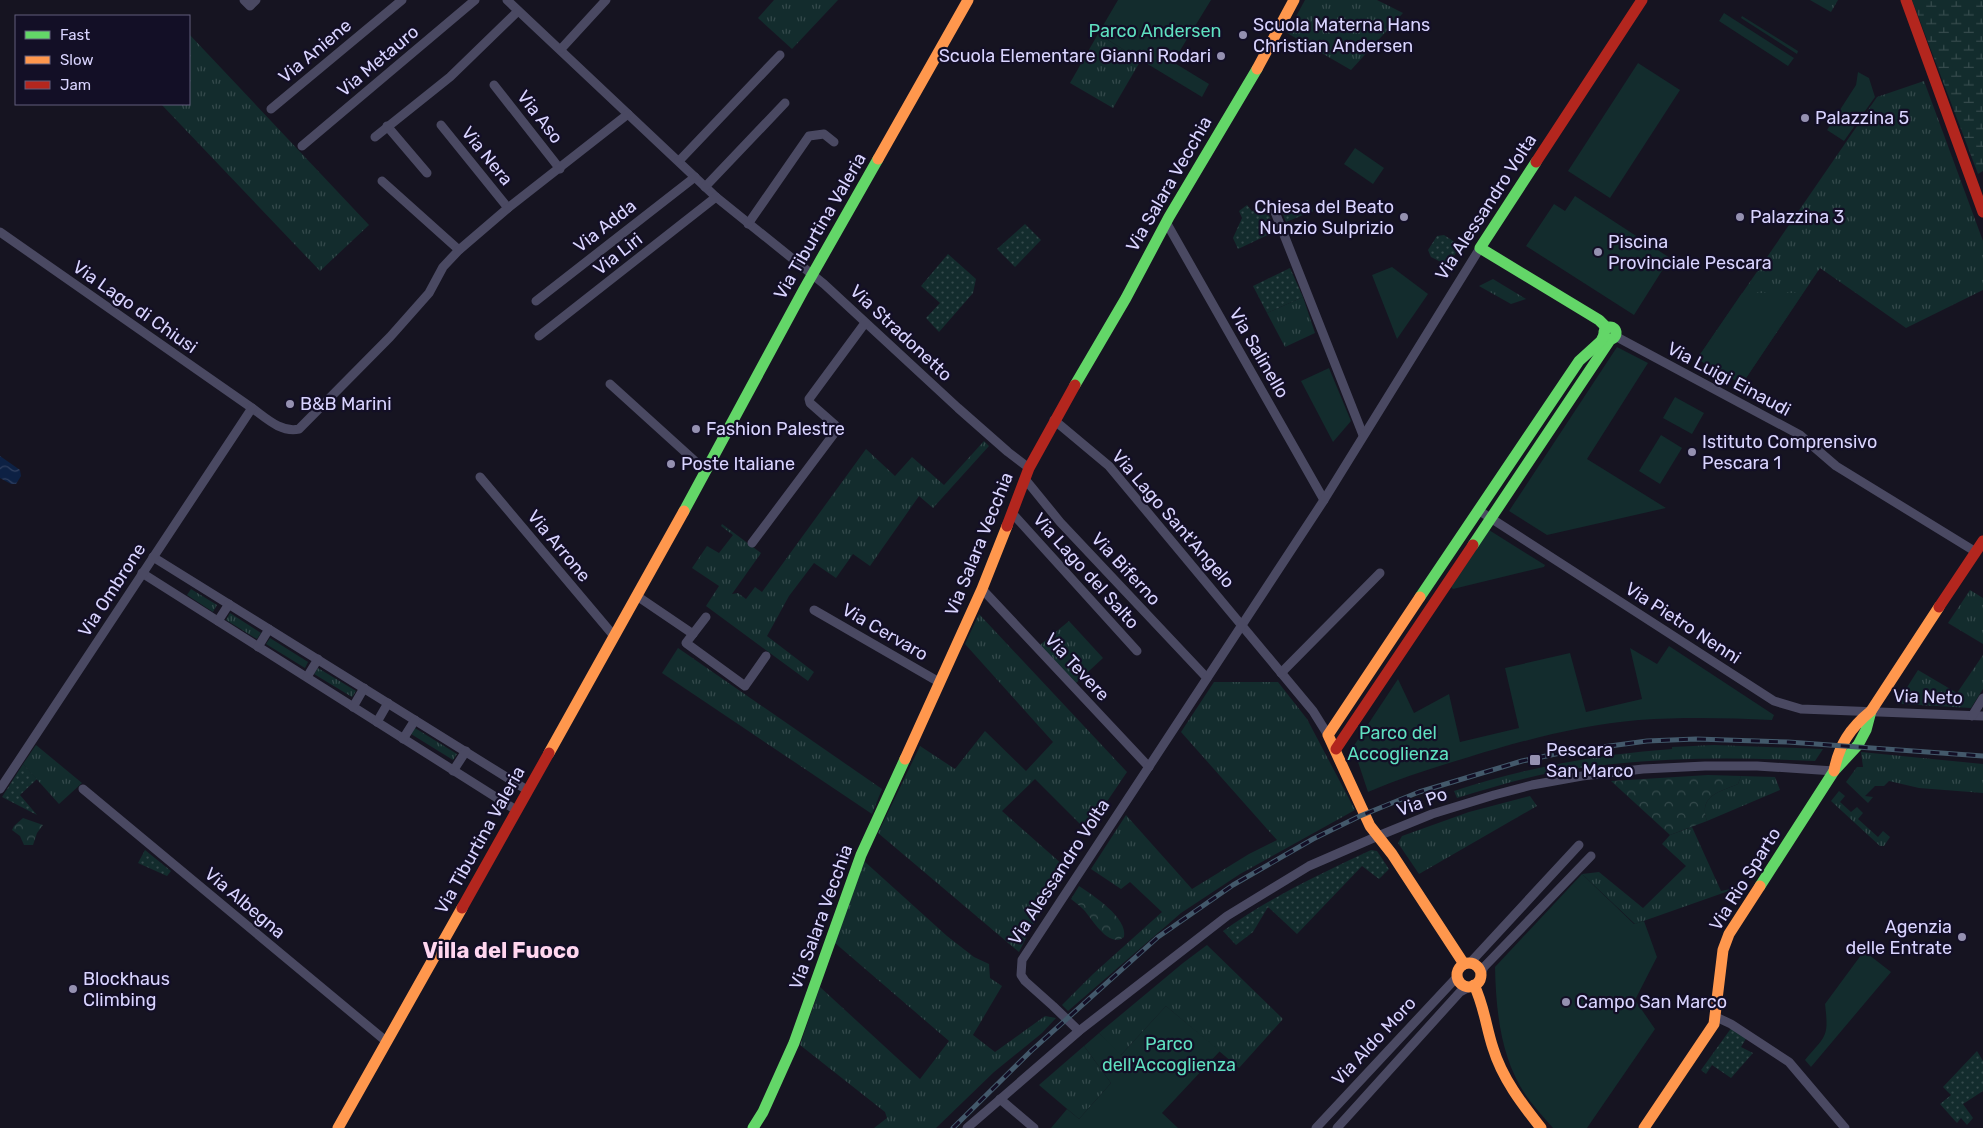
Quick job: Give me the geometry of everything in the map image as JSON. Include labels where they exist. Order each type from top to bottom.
[{"type":"street","points":[[244,0],[250,6],[256,0]]},
{"type":"street","name":"Via Aniene","points":[[271,109],[402,0]]},
{"type":"street","name":"Via Metauro","points":[[302,146],[475,0]]},
{"type":"street","name":"Via Stradonetto","points":[[507,0],[716,197],[841,299],[1008,452],[1027,474]]},
{"type":"street","points":[[561,49],[606,0]]},
{"type":"street","name":"Via Tiburtina Valeria","points":[[338,1128],[637,596],[811,276],[968,0]]},
{"type":"street","name":"Via Salara Vecchia","points":[[753,1128],[763,1112],[794,1043],[861,855],[982,589],[1027,474],[1054,420],[1126,298],[1166,222],[1259,65],[1294,0]]},
{"type":"street","name":"Via Alessandro Volta","points":[[1079,1031],[1025,981],[1021,974],[1022,960],[1324,500],[1480,248],[1642,0]]},
{"type":"street","points":[[1906,0],[1983,212]]},
{"type":"street","points":[[375,136],[450,77],[518,11]]},
{"type":"street","points":[[679,161],[780,55]]},
{"type":"street","name":"Via Aso","points":[[494,86],[560,169]]},
{"type":"street","points":[[706,187],[785,103]]},
{"type":"street","name":"Via Lago di Chiusi","points":[[0,232],[252,408],[277,425],[290,431],[299,429],[390,337],[429,293],[443,267],[458,250],[508,208],[628,114]]},
{"type":"street","name":"Via Nera","points":[[441,125],[508,208]]},
{"type":"street","points":[[387,126],[427,173]]},
{"type":"street","points":[[748,224],[809,136],[824,134],[834,142]]},
{"type":"street","name":"Via Adda","points":[[536,301],[695,177]]},
{"type":"street","points":[[382,181],[458,250]]},
{"type":"street","name":"Via Liri","points":[[539,336],[716,197]]},
{"type":"street","points":[[1275,212],[1363,435]]},
{"type":"street","name":"Via Salinello","points":[[1166,222],[1324,500]]},
{"type":"street","points":[[1480,248],[1599,320],[1609,335]]},
{"type":"street","points":[[752,543],[836,431],[835,425],[810,404],[809,399],[866,323]]},
{"type":"street","points":[[1328,735],[1579,361],[1609,335]]},
{"type":"street","points":[[1336,749],[1609,335]]},
{"type":"street","name":"Via Luigi Einaudi","points":[[1609,335],[1800,435],[1836,466],[1976,552]]},
{"type":"street","points":[[610,384],[706,471]]},
{"type":"street","name":"Via Ombrone","points":[[0,789],[252,408]]},
{"type":"street","name":"Via Lago Sant'Angelo","points":[[1054,420],[1109,466],[1241,624]]},
{"type":"street","name":"Via Biferno","points":[[1027,474],[1060,522],[1207,678]]},
{"type":"street","name":"Via Arrone","points":[[480,477],[614,636]]},
{"type":"street","name":"Via Pietro Nenni","points":[[1478,510],[1774,701],[1801,709],[1871,711]]},
{"type":"street","name":"Via Lago del Salto","points":[[1012,513],[1137,651]]},
{"type":"street","name":"Via Rio Sparto","points":[[1716,1017],[1723,950],[1728,934],[1834,771],[1853,755],[1868,727],[1871,711],[1983,541]]},
{"type":"street","points":[[153,557],[527,790]]},
{"type":"street","points":[[142,573],[516,810]]},
{"type":"street","points":[[1281,673],[1380,573]]},
{"type":"street","name":"Via Tevere","points":[[982,589],[1149,767]]},
{"type":"street","points":[[637,596],[693,634]]},
{"type":"street","points":[[218,621],[229,604]]},
{"type":"street","name":"Via Cervaro","points":[[814,610],[939,682]]},
{"type":"street","points":[[706,617],[686,643],[745,686],[766,656]]},
{"type":"street","points":[[1241,624],[1313,711],[1336,749],[1369,824],[1467,964],[1478,969],[1474,983],[1481,999],[1493,1048],[1520,1102],[1540,1128]]},
{"type":"street","points":[[258,647],[269,629]]},
{"type":"street","points":[[307,677],[318,659]]},
{"type":"street","points":[[353,707],[364,688]]},
{"type":"street","points":[[1972,716],[1983,698]]},
{"type":"street","points":[[377,722],[388,703]]},
{"type":"street","name":"Via Neto","points":[[1871,711],[1983,716]]},
{"type":"street","points":[[403,739],[415,720]]},
{"type":"street","points":[[454,771],[466,752]]},
{"type":"street","name":"Via Po","points":[[1079,1031],[1227,916],[1309,866],[1432,814],[1494,794],[1532,785],[1582,776],[1650,768],[1757,766],[1834,771]]},
{"type":"street","name":"Via Albegna","points":[[83,789],[387,1042]]},
{"type":"street","points":[[1474,983],[1460,983],[1457,977],[1458,969],[1467,964],[1579,845]]},
{"type":"street","name":"Via Aldo Moro","points":[[1337,1128],[1460,992],[1474,983],[1484,967],[1591,856]]},
{"type":"street","name":"Via Aldo Moro","points":[[1316,1128],[1457,977]]},
{"type":"street","points":[[1644,1128],[1711,1030],[1716,1017],[1731,1024],[1789,1062],[1845,1128]]},
{"type":"street","points":[[967,1128],[1079,1031]]},
{"type":"street","points":[[1000,1099],[1034,1128]]},
{"type":"green space","points":[[774,0],[838,0],[792,49],[758,18]]},
{"type":"green space","name":"Parco Andersen","points":[[1118,0],[1211,0],[1173,62],[1209,84],[1202,97],[1098,34]]},
{"type":"green space","points":[[1305,0],[1377,0],[1403,13],[1351,70],[1287,33]]},
{"type":"green space","points":[[1810,0],[1838,0],[1831,12]]},
{"type":"green space","points":[[1912,0],[1983,0],[1983,171],[1978,174]]},
{"type":"green space","points":[[1724,13],[1794,58],[1788,66],[1719,21]]},
{"type":"green space","points":[[1742,16],[1798,51],[1797,54],[1741,18]]},
{"type":"green space","points":[[1098,34],[1141,60],[1113,108],[1070,83]]},
{"type":"green space","points":[[190,35],[369,225],[320,271],[162,105],[190,105]]},
{"type":"green space","points":[[1638,63],[1680,90],[1610,198],[1568,171]]},
{"type":"green space","points":[[1858,72],[1869,78],[1875,97],[1844,141],[1827,130],[1856,85]]},
{"type":"green space","points":[[1924,81],[1983,241],[1983,290],[1906,328],[1820,268],[1742,384],[1697,359],[1877,97]]},
{"type":"green space","points":[[1355,148],[1384,168],[1373,184],[1344,164]]},
{"type":"green space","name":"Piscina Provinciale Pescara","points":[[1575,196],[1670,258],[1634,315],[1526,246],[1554,204],[1565,211]]},
{"type":"green space","points":[[1308,200],[1313,211],[1286,222],[1281,210]]},
{"type":"green space","points":[[1247,205],[1252,211],[1265,206],[1276,231],[1238,249],[1233,238],[1242,218],[1239,211]]},
{"type":"green space","points":[[1025,224],[1041,240],[1015,267],[997,249]]},
{"type":"green space","points":[[1444,235],[1458,244],[1459,247],[1451,262],[1445,264],[1431,257],[1428,250],[1437,236]]},
{"type":"green space","points":[[948,254],[976,279],[973,293],[939,332],[926,318],[940,303],[921,286]]},
{"type":"green space","points":[[1392,267],[1428,294],[1397,339],[1372,275]]},
{"type":"green space","points":[[1290,268],[1303,297],[1267,313],[1253,286]]},
{"type":"green space","points":[[1493,279],[1526,299],[1511,304],[1479,286]]},
{"type":"green space","points":[[1742,293],[1803,293],[1742,384],[1697,359]]},
{"type":"green space","points":[[1303,297],[1315,333],[1285,347],[1267,313]]},
{"type":"green space","points":[[1617,347],[1648,363],[1587,459],[1666,508],[1547,535],[1509,511]]},
{"type":"green space","points":[[1329,368],[1351,421],[1333,442],[1301,381]]},
{"type":"green space","points":[[1675,397],[1704,413],[1692,434],[1663,418]]},
{"type":"green space","points":[[1661,435],[1682,448],[1660,484],[1639,471]]},
{"type":"green space","points":[[984,441],[989,446],[933,508],[919,496],[870,566],[853,554],[836,578],[814,563],[789,596],[767,636],[814,672],[808,681],[706,606],[719,586],[692,568],[707,546],[719,553],[733,535],[721,526],[722,524],[761,553],[732,594],[738,593],[746,599],[755,587],[762,592],[866,449],[895,476],[912,457],[944,485]]},
{"type":"green space","points":[[1489,530],[1545,565],[1544,567],[1453,589],[1451,587]]},
{"type":"green space","points":[[191,589],[217,605],[213,612],[187,595]]},
{"type":"green space","points":[[1970,590],[1983,598],[1983,644],[1948,623]]},
{"type":"green space","points":[[230,613],[261,633],[257,639],[226,620]]},
{"type":"green space","points":[[979,614],[1127,772],[1087,831],[1035,779],[1002,811],[1063,865],[1019,952],[878,833],[920,746],[955,769],[985,731],[1026,771],[1053,742],[965,644]]},
{"type":"green space","points":[[1069,621],[1103,658],[1075,684],[1040,645]]},
{"type":"green space","points":[[270,638],[308,662],[305,668],[266,644]]},
{"type":"green space","name":"Parco del Accoglienza","points":[[1669,646],[1774,715],[1772,720],[1673,718],[1617,722],[1532,739],[1418,773],[1368,792],[1353,747],[1398,679],[1414,713],[1449,694],[1460,742],[1519,728],[1505,668],[1570,653],[1586,712],[1642,699],[1630,648],[1657,664]]},
{"type":"green space","points":[[678,648],[882,789],[872,814],[662,673]]},
{"type":"green space","points":[[1983,655],[1983,689],[1971,708],[1902,704],[1899,700],[1918,670],[1957,693]]},
{"type":"green space","points":[[318,668],[356,691],[352,697],[314,674]]},
{"type":"green space","points":[[1214,682],[1278,682],[1307,719],[1355,810],[1240,874],[1181,913],[1068,1011],[1062,1005],[1093,974],[1162,912],[1130,882],[1121,889],[1091,869],[1126,815],[1192,889],[1249,854],[1277,840],[1181,732]]},
{"type":"green space","points":[[415,728],[457,754],[453,760],[411,734]]},
{"type":"green space","points":[[36,745],[82,783],[59,804],[23,764]]},
{"type":"green space","points":[[1714,745],[1823,749],[1815,761],[1730,759],[1644,761],[1554,772],[1457,798],[1454,791],[1507,775],[1589,758],[1672,749],[1672,747]]},
{"type":"green space","points":[[1861,752],[1983,764],[1983,793],[1919,788],[1889,781],[1884,786],[1875,786],[1865,796],[1873,797],[1868,803],[1846,782],[1857,767],[1863,767]]},
{"type":"green space","points":[[23,764],[37,779],[20,795],[37,815],[2,797]]},
{"type":"green space","points":[[1708,775],[1741,776],[1738,784],[1718,792],[1708,800],[1705,812],[1707,821],[1670,835],[1611,781]]},
{"type":"green space","points":[[1741,776],[1775,777],[1780,790],[1707,821],[1705,812],[1708,800],[1718,792],[1738,784]]},
{"type":"green space","points":[[1839,791],[1845,796],[1840,802],[1851,812],[1857,807],[1863,813],[1858,819],[1878,837],[1883,831],[1890,837],[1884,846],[1880,846],[1831,801]]},
{"type":"green space","points":[[1530,796],[1537,806],[1419,874],[1398,843],[1402,836],[1469,812]]},
{"type":"green space","points":[[23,818],[43,825],[37,833],[33,845],[24,845],[20,836],[12,830]]},
{"type":"green space","points":[[1692,827],[1721,891],[1740,887],[1635,924],[1582,874],[1599,872],[1643,908],[1686,866],[1662,844],[1670,835]]},
{"type":"green space","points":[[145,850],[171,871],[167,876],[138,863]]},
{"type":"green space","points":[[1371,850],[1377,851],[1389,869],[1379,879],[1362,866],[1297,934],[1268,907],[1253,932],[1236,945],[1223,931],[1277,897]]},
{"type":"green space","points":[[864,861],[947,936],[974,957],[989,964],[990,978],[1002,986],[973,1035],[995,1052],[1045,1016],[1056,1018],[1042,1033],[994,1072],[936,1128],[874,1128],[887,1118],[885,1112],[800,1045],[820,987],[920,1079],[949,1041],[835,943]]},
{"type":"green space","name":"Campo San Marco","points":[[1582,874],[1634,924],[1644,921],[1657,957],[1635,1000],[1655,1029],[1587,1128],[1553,1128],[1520,1086],[1506,1054],[1499,1020],[1495,967]]},
{"type":"green space","points":[[1079,886],[1109,908],[1121,922],[1124,937],[1118,940],[1107,936],[1096,926],[1084,910],[1071,899]]},
{"type":"green space","points":[[1207,945],[1283,1019],[1239,1068],[1166,1006],[1120,1056],[1099,1033]]},
{"type":"green space","points":[[1864,951],[1891,972],[1811,1067],[1805,1060],[1822,1040],[1826,1030],[1825,1004]]},
{"type":"green space","name":"Parco dell'Accoglienza","points":[[1166,1006],[1220,1051],[1162,1113],[1178,1128],[1051,1128],[1067,1109],[1079,1119],[1111,1083],[1084,1046],[1099,1033],[1121,1055]]},
{"type":"green space","points":[[1732,1027],[1747,1037],[1741,1047],[1753,1053],[1731,1078],[1712,1065],[1706,1074],[1701,1070]]},
{"type":"green space","points":[[1084,1046],[1111,1083],[1079,1119],[1039,1085]]},
{"type":"green space","points":[[1977,1051],[1983,1061],[1983,1091],[1963,1104],[1973,1118],[1967,1125],[1961,1118],[1957,1123],[1940,1104],[1951,1095],[1943,1087]]},
{"type":"water","points":[[0,456],[20,470],[21,476],[16,484],[11,484],[0,478]]},
{"type":"railway","points":[[953,1128],[1031,1051],[1158,937],[1233,885],[1313,839],[1360,816],[1419,792],[1522,761],[1565,752],[1647,741],[1696,739],[1788,742],[1983,756]]},
{"type":"traffic: fast","points":[[1075,385],[1126,298],[1169,217],[1257,69]]},
{"type":"traffic: fast","points":[[684,511],[803,291],[878,159]]},
{"type":"traffic: fast","points":[[1536,162],[1480,248],[1599,320],[1607,328]]},
{"type":"traffic: fast","points":[[1608,327],[1612,327],[1616,333],[1612,339],[1608,339],[1604,335],[1604,331],[1608,327]]},
{"type":"traffic: fast","points":[[1420,597],[1579,361],[1601,341],[1604,335]]},
{"type":"traffic: fast","points":[[1473,545],[1610,340]]},
{"type":"traffic: fast","points":[[1760,886],[1834,771],[1858,745],[1866,730],[1871,711]]},
{"type":"traffic: fast","points":[[753,1128],[763,1112],[794,1043],[861,855],[905,759]]},
{"type":"traffic: slow","points":[[878,159],[968,0]]},
{"type":"traffic: slow","points":[[1257,69],[1294,0]]},
{"type":"traffic: slow","points":[[549,753],[684,511]]},
{"type":"traffic: slow","points":[[905,759],[982,589],[1007,526]]},
{"type":"traffic: slow","points":[[1420,597],[1328,735],[1370,826],[1392,854],[1464,964]]},
{"type":"traffic: slow","points":[[1834,771],[1846,738],[1871,711],[1939,607]]},
{"type":"traffic: slow","points":[[1644,1128],[1714,1024],[1723,950],[1729,934],[1760,886]]},
{"type":"traffic: slow","points":[[338,1128],[462,908]]},
{"type":"traffic: slow","points":[[1469,963],[1477,967],[1481,975],[1477,983],[1469,987],[1461,983],[1457,975],[1461,967],[1469,963]]},
{"type":"traffic: slow","points":[[1474,985],[1493,1048],[1502,1070],[1520,1100],[1541,1128]]},
{"type":"traffic: jam","points":[[1536,162],[1642,0]]},
{"type":"traffic: jam","points":[[1906,0],[1983,212]]},
{"type":"traffic: jam","points":[[1007,526],[1029,468],[1075,385]]},
{"type":"traffic: jam","points":[[1939,607],[1983,541]]},
{"type":"traffic: jam","points":[[1336,749],[1473,545]]},
{"type":"traffic: jam","points":[[462,908],[549,753]]},
{"type":"place","name":"Scuola Materna Hans Christian Andersen","points":[[1243,35]]},
{"type":"place","name":"Scuola Elementare Gianni Rodari","points":[[1221,56]]},
{"type":"place","name":"Palazzina 5","points":[[1805,118]]},
{"type":"place","name":"Chiesa del Beato Nunzio Sulprizio","points":[[1404,217]]},
{"type":"place","name":"Palazzina 3","points":[[1740,217]]},
{"type":"place","name":"Piscina Provinciale Pescara","points":[[1598,252]]},
{"type":"place","name":"B&B Marini","points":[[290,404]]},
{"type":"place","name":"Fashion Palestre","points":[[696,429]]},
{"type":"place","name":"Istituto Comprensivo Pescara 1","points":[[1692,452]]},
{"type":"place","name":"Poste Italiane","points":[[671,464]]},
{"type":"place","name":"Pescara San Marco","points":[[1535,760]]},
{"type":"place","name":"Agenzia delle Entrate","points":[[1962,937]]},
{"type":"place","name":"Blockhaus Climbing","points":[[73,989]]},
{"type":"place","name":"Campo San Marco","points":[[1566,1002]]},
{"type":"district","name":"Villa del Fuoco","points":[[501,950]]}]
